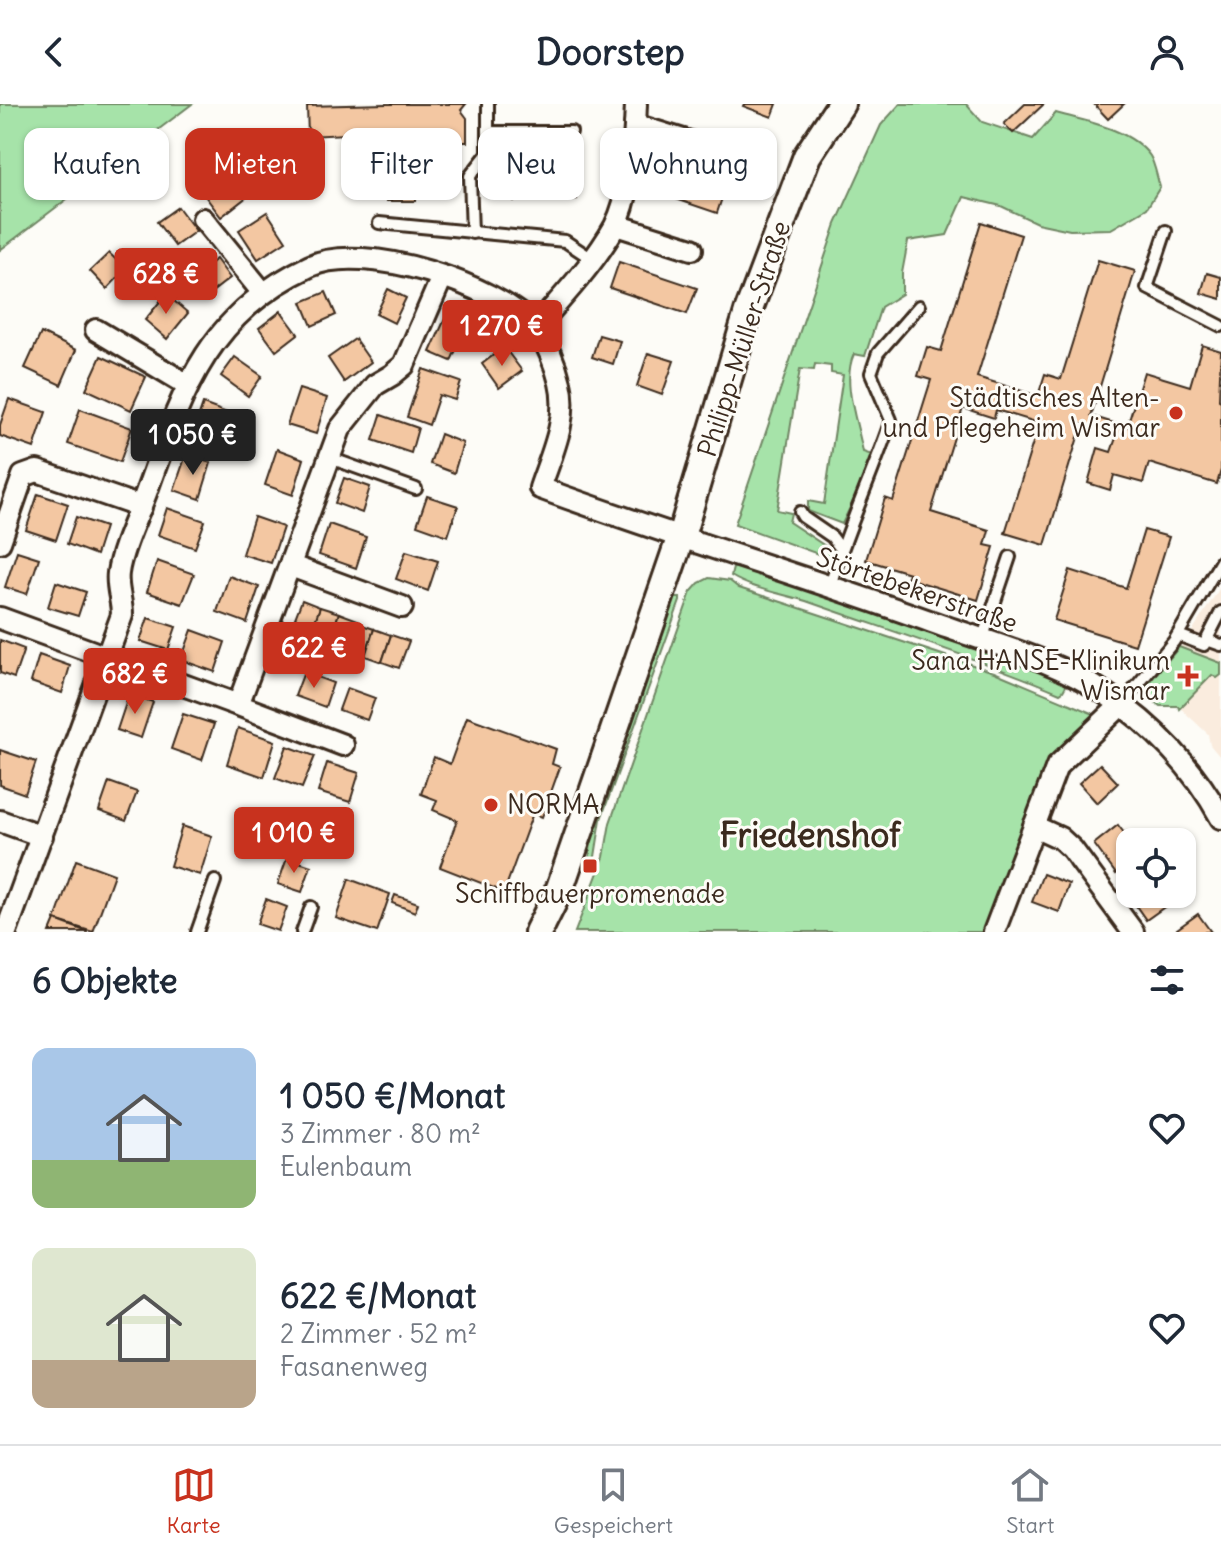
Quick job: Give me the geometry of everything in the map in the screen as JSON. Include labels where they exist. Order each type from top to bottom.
[{"type":"street","points":[[6,932],[122,615],[118,570],[188,385],[219,335],[263,293],[313,265],[349,259],[388,261],[442,277],[491,299],[535,328],[616,225],[623,205],[636,104]]},
{"type":"street","name":"Philipp-Müller-Straße","points":[[560,888],[681,536],[753,298],[807,156],[841,104]]},
{"type":"street","points":[[635,125],[645,128]]},
{"type":"street","points":[[203,219],[263,293]]},
{"type":"street","points":[[616,225],[692,249]]},
{"type":"street","points":[[238,705],[340,429],[375,385],[404,365],[442,277]]},
{"type":"street","name":"Störtebekerstraße","points":[[535,328],[560,381],[562,410],[558,436],[540,488],[830,586],[1080,678],[1121,705],[1170,747],[1199,783],[1221,818]]},
{"type":"street","points":[[96,330],[188,385]]},
{"type":"street","points":[[0,542],[23,476],[37,471],[141,507]]},
{"type":"street","points":[[291,566],[402,607]]},
{"type":"street","points":[[0,618],[343,745]]},
{"type":"street","points":[[994,932],[1057,766],[1121,705]]},
{"type":"street","points":[[0,821],[42,836]]},
{"type":"street","points":[[1034,826],[1060,838],[1072,849],[1133,932]]},
{"type":"street","points":[[538,932],[560,888]]},
{"type":"street","points":[[554,932],[560,888]]},
{"type":"lane","points":[[488,104],[488,128]]},
{"type":"lane","points":[[472,233],[470,176],[478,166]]},
{"type":"lane","points":[[379,223],[565,241],[592,259]]},
{"type":"lane","points":[[1166,231],[1147,288],[1221,326]]},
{"type":"lane","points":[[830,586],[841,549],[873,475],[891,420],[871,373],[878,353],[919,306]]},
{"type":"lane","points":[[330,458],[416,489]]},
{"type":"lane","points":[[800,512],[832,537],[841,549]]},
{"type":"lane","points":[[982,640],[1010,557]]},
{"type":"lane","points":[[1121,705],[1178,635],[1218,574],[1221,561]]},
{"type":"lane","points":[[1178,635],[1204,645],[1221,612]]},
{"type":"lane","points":[[1207,640],[1221,645]]},
{"type":"lane","points":[[197,932],[215,881]]},
{"type":"lane","points":[[302,932],[311,907]]},
{"type":"shaded area","name":"Sana HANSE-Klinikum Wismar","points":[[1221,586],[1221,758],[1210,745],[1208,734],[1178,706],[1160,706],[1144,694],[1149,683],[1187,639]]},
{"type":"green space","points":[[0,104],[192,104],[160,128],[24,128],[24,200],[66,200],[0,250]]},
{"type":"green space","points":[[900,104],[966,104],[982,122],[1033,139],[1056,113],[1093,123],[1120,133],[1142,147],[1152,159],[1160,187],[1147,208],[1111,229],[1070,230],[1037,223],[1001,206],[964,197],[947,235],[908,241],[902,294],[881,307],[865,356],[854,354],[850,365],[850,390],[863,452],[875,456],[842,524],[808,511],[808,501],[824,504],[843,375],[831,373],[831,366],[815,364],[814,370],[800,369],[777,510],[791,513],[789,522],[831,550],[829,558],[735,524],[836,224],[881,125]]},
{"type":"green space","points":[[739,567],[1001,655],[1068,682],[1060,693],[934,645],[806,601],[758,588],[731,576],[733,568]]},
{"type":"green space","points":[[709,578],[730,581],[739,588],[994,672],[1094,714],[1098,719],[1054,759],[987,932],[575,932],[604,857],[610,823],[691,592]]},
{"type":"green space","points":[[674,598],[680,598],[680,601],[601,819],[594,863],[591,863],[593,822]]},
{"type":"green space","points":[[1179,647],[1221,663],[1221,675],[1217,678],[1212,675],[1179,709],[1178,706],[1160,706],[1144,694],[1155,675]]},
{"type":"building","points":[[466,104],[461,110],[467,118],[467,142],[462,142],[462,128],[341,128],[341,134],[325,135],[325,128],[308,128],[307,106]]},
{"type":"building","points":[[744,104],[777,104],[772,117]]},
{"type":"building","points":[[1025,104],[1044,104],[1013,133],[1004,124]]},
{"type":"building","points":[[1094,104],[1124,104],[1108,119]]},
{"type":"building","points":[[208,200],[243,200],[221,217]]},
{"type":"building","points":[[679,200],[721,200],[717,213]]},
{"type":"building","points":[[178,207],[196,231],[175,246],[157,222]]},
{"type":"building","points":[[267,212],[286,241],[258,259],[239,230]]},
{"type":"building","name":"Städtisches Alten- und Pflegeheim Wismar","points":[[981,222],[1021,235],[977,377],[1038,396],[1045,374],[1061,379],[1098,260],[1135,271],[1091,416],[1127,427],[1144,372],[1190,386],[1202,345],[1221,351],[1221,470],[1217,484],[1149,463],[1143,483],[1114,475],[1110,490],[1088,483],[1098,448],[1111,452],[1117,435],[1082,424],[1045,545],[1005,533],[1039,423],[996,410],[994,418],[963,408],[931,512],[989,530],[985,545],[994,547],[978,600],[907,578],[909,573],[866,560],[885,498],[893,501],[931,380],[918,376],[927,347],[941,351]]},
{"type":"building","points":[[109,253],[126,269],[107,289],[90,271]]},
{"type":"building","points":[[216,259],[230,278],[212,292],[197,273]]},
{"type":"building","points":[[619,262],[697,288],[687,314],[610,288]]},
{"type":"building","points":[[1207,273],[1221,277],[1221,299],[1201,293]]},
{"type":"building","points":[[388,289],[406,298],[394,323],[376,314]]},
{"type":"building","points":[[326,292],[336,315],[312,326],[302,302]]},
{"type":"building","points":[[166,294],[188,313],[167,339],[145,320]]},
{"type":"building","points":[[449,310],[470,319],[451,361],[430,352]]},
{"type":"building","points":[[281,311],[298,334],[276,351],[259,328]]},
{"type":"building","points":[[41,333],[76,350],[61,385],[25,368]]},
{"type":"building","points":[[599,335],[620,341],[613,364],[592,357]]},
{"type":"building","points":[[355,339],[371,362],[344,382],[328,358]]},
{"type":"building","points":[[504,347],[522,371],[499,388],[482,364]]},
{"type":"building","points":[[648,353],[674,361],[662,395],[637,386]]},
{"type":"building","points":[[101,356],[146,377],[131,410],[86,389]]},
{"type":"building","points":[[235,357],[262,376],[248,396],[221,376]]},
{"type":"building","points":[[423,369],[461,382],[455,400],[439,395],[429,425],[407,417]]},
{"type":"building","points":[[299,389],[327,398],[316,434],[287,425]]},
{"type":"building","points":[[9,399],[46,412],[34,448],[0,436],[0,425]]},
{"type":"building","points":[[203,404],[230,414],[218,450],[191,439]]},
{"type":"building","points":[[80,409],[132,428],[120,462],[68,444]]},
{"type":"building","points":[[381,415],[418,428],[411,453],[373,440]]},
{"type":"building","points":[[440,434],[463,443],[454,473],[430,464]]},
{"type":"building","points":[[277,449],[304,459],[293,495],[265,485]]},
{"type":"building","points":[[186,455],[211,463],[200,499],[174,490]]},
{"type":"building","points":[[344,478],[370,487],[362,513],[335,503]]},
{"type":"building","points":[[38,494],[68,504],[56,540],[26,530]]},
{"type":"building","points":[[427,496],[458,506],[448,536],[417,525]]},
{"type":"building","points":[[167,508],[205,521],[195,548],[158,535]]},
{"type":"building","points":[[76,517],[105,527],[96,555],[67,544]]},
{"type":"building","points":[[254,517],[283,527],[271,563],[242,554]]},
{"type":"building","points":[[329,524],[366,537],[356,568],[319,555]]},
{"type":"building","points":[[1144,530],[1169,537],[1135,645],[1054,620],[1070,570],[1126,588]]},
{"type":"building","points":[[17,551],[39,558],[27,594],[5,587]]},
{"type":"building","points":[[406,551],[438,561],[428,591],[396,579]]},
{"type":"building","points":[[157,561],[194,574],[182,604],[147,592]]},
{"type":"building","points":[[229,576],[259,587],[247,623],[217,612]]},
{"type":"building","points":[[56,582],[86,592],[78,616],[48,607]]},
{"type":"building","points":[[302,600],[320,607],[311,633],[292,626]]},
{"type":"building","points":[[320,607],[339,613],[330,640],[311,633]]},
{"type":"building","points":[[339,613],[358,620],[348,646],[330,640]]},
{"type":"building","points":[[148,618],[176,627],[168,650],[140,641]]},
{"type":"building","points":[[356,623],[374,629],[365,656],[347,649]]},
{"type":"building","points":[[374,629],[391,635],[382,662],[365,656]]},
{"type":"building","points":[[192,630],[225,642],[215,672],[181,660]]},
{"type":"building","points":[[391,635],[409,641],[399,668],[382,662]]},
{"type":"building","points":[[0,640],[24,649],[14,678],[0,673]]},
{"type":"building","points":[[39,655],[70,666],[62,693],[31,682]]},
{"type":"building","points":[[304,672],[333,683],[325,707],[295,696]]},
{"type":"building","points":[[347,688],[375,698],[367,720],[339,710]]},
{"type":"building","points":[[129,694],[153,702],[141,738],[117,730]]},
{"type":"building","points":[[183,714],[214,724],[202,760],[171,749]]},
{"type":"building","name":"NORMA","points":[[467,717],[556,749],[552,764],[560,767],[542,817],[533,813],[504,892],[440,867],[457,820],[433,810],[437,800],[421,794],[434,757],[450,764]]},
{"type":"building","points":[[238,728],[275,741],[264,777],[227,764]]},
{"type":"building","points":[[287,746],[315,756],[302,788],[275,778]]},
{"type":"building","points":[[0,750],[36,762],[25,794],[0,785]]},
{"type":"building","points":[[327,763],[359,773],[350,802],[318,792]]},
{"type":"building","points":[[1100,764],[1118,783],[1097,803],[1079,783]]},
{"type":"building","points":[[109,782],[137,792],[126,821],[99,811]]},
{"type":"building","points":[[1118,825],[1120,828],[1116,828],[1116,874],[1094,844]]},
{"type":"building","points":[[182,826],[212,836],[200,875],[170,866]]},
{"type":"building","points":[[287,858],[311,866],[302,892],[278,884]]},
{"type":"building","points":[[76,860],[114,874],[93,932],[55,920]]},
{"type":"building","points":[[1043,874],[1069,884],[1059,912],[1032,902]]},
{"type":"building","points":[[349,879],[390,894],[377,932],[336,918]]},
{"type":"building","points":[[395,895],[418,903],[415,912],[392,903]]},
{"type":"building","points":[[266,899],[287,907],[278,931],[257,924]]},
{"type":"building","points":[[1138,908],[1163,908],[1146,920]]},
{"type":"building","points":[[1198,914],[1211,932],[1179,932],[1177,929]]},
{"type":"building","points":[[55,920],[88,932],[50,932]]},
{"type":"place","name":"Städtisches Alten- und Pflegeheim Wismar","points":[[1176,413]]},
{"type":"place","name":"Sana HANSE-Klinikum Wismar","points":[[1188,676]]},
{"type":"place","name":"NORMA","points":[[491,805]]},
{"type":"place","name":"Schiffbauerpromenade","points":[[590,866]]},
{"type":"district","name":"Friedenshof","points":[[810,835]]}]
